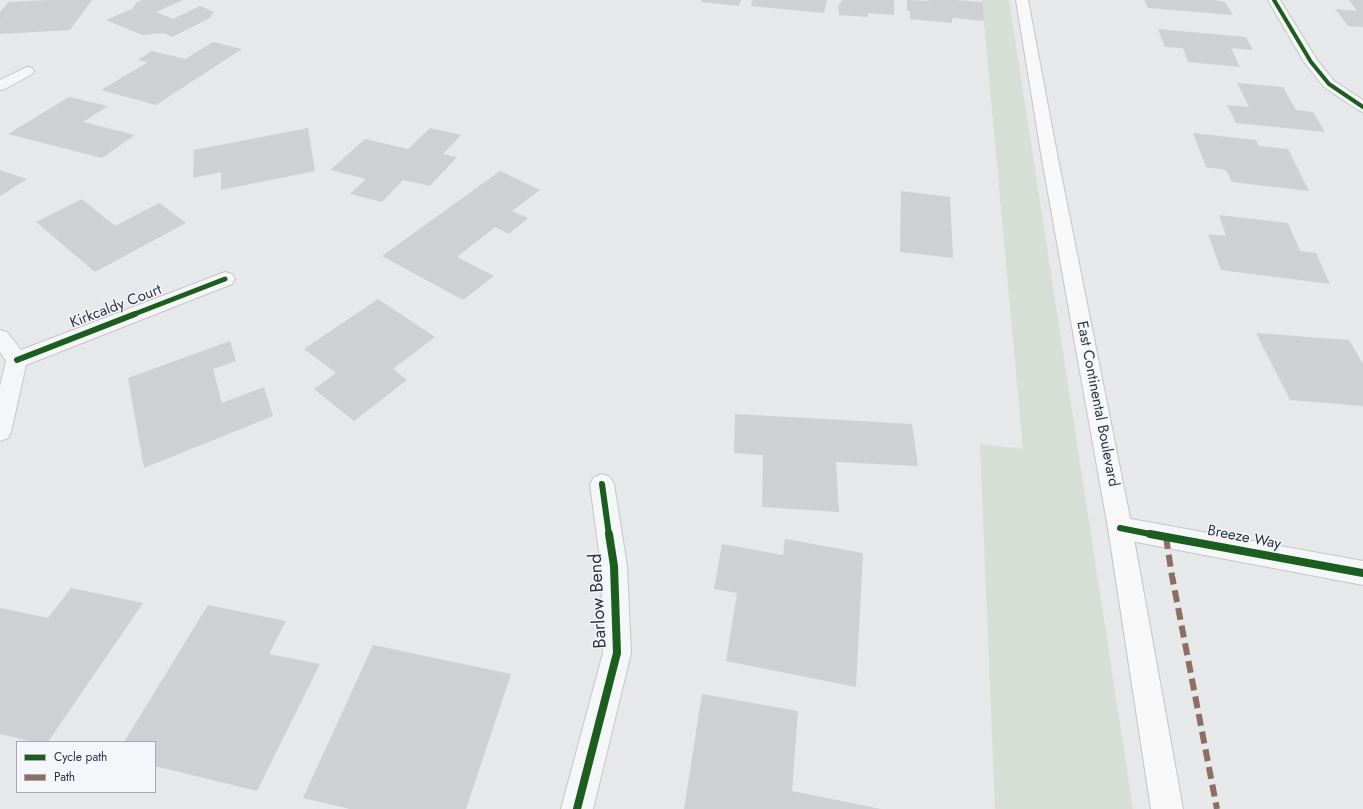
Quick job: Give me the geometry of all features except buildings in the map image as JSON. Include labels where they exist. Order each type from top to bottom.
[{"type":"main road","name":"East Continental Boulevard","points":[[1022,0],[1050,159],[1120,528],[1167,809]]},
{"type":"street","points":[[1274,0],[1311,62],[1329,84],[1363,107]]},
{"type":"street","points":[[0,86],[27,71]]},
{"type":"street","name":"Kirkcaldy Court","points":[[17,360],[225,279]]},
{"type":"street","points":[[0,337],[17,360],[0,432]]},
{"type":"street","name":"Barlow Bend","points":[[577,809],[617,653],[614,566],[602,484]]},
{"type":"street","name":"Breeze Way","points":[[1120,528],[1363,573]]},
{"type":"shaded area","points":[[982,0],[1009,0],[1133,809],[995,809],[980,444],[1023,449]]},
{"type":"marked path","points":[[1166,537],[1172,576],[1217,809]]},
{"type":"cycle path","points":[[1274,0],[1311,62],[1329,84],[1363,107]]},
{"type":"cycle path","points":[[17,360],[225,279]]},
{"type":"cycle path","points":[[577,809],[617,653],[614,566],[602,484]]},
{"type":"cycle path","points":[[1120,528],[1363,573]]}]
